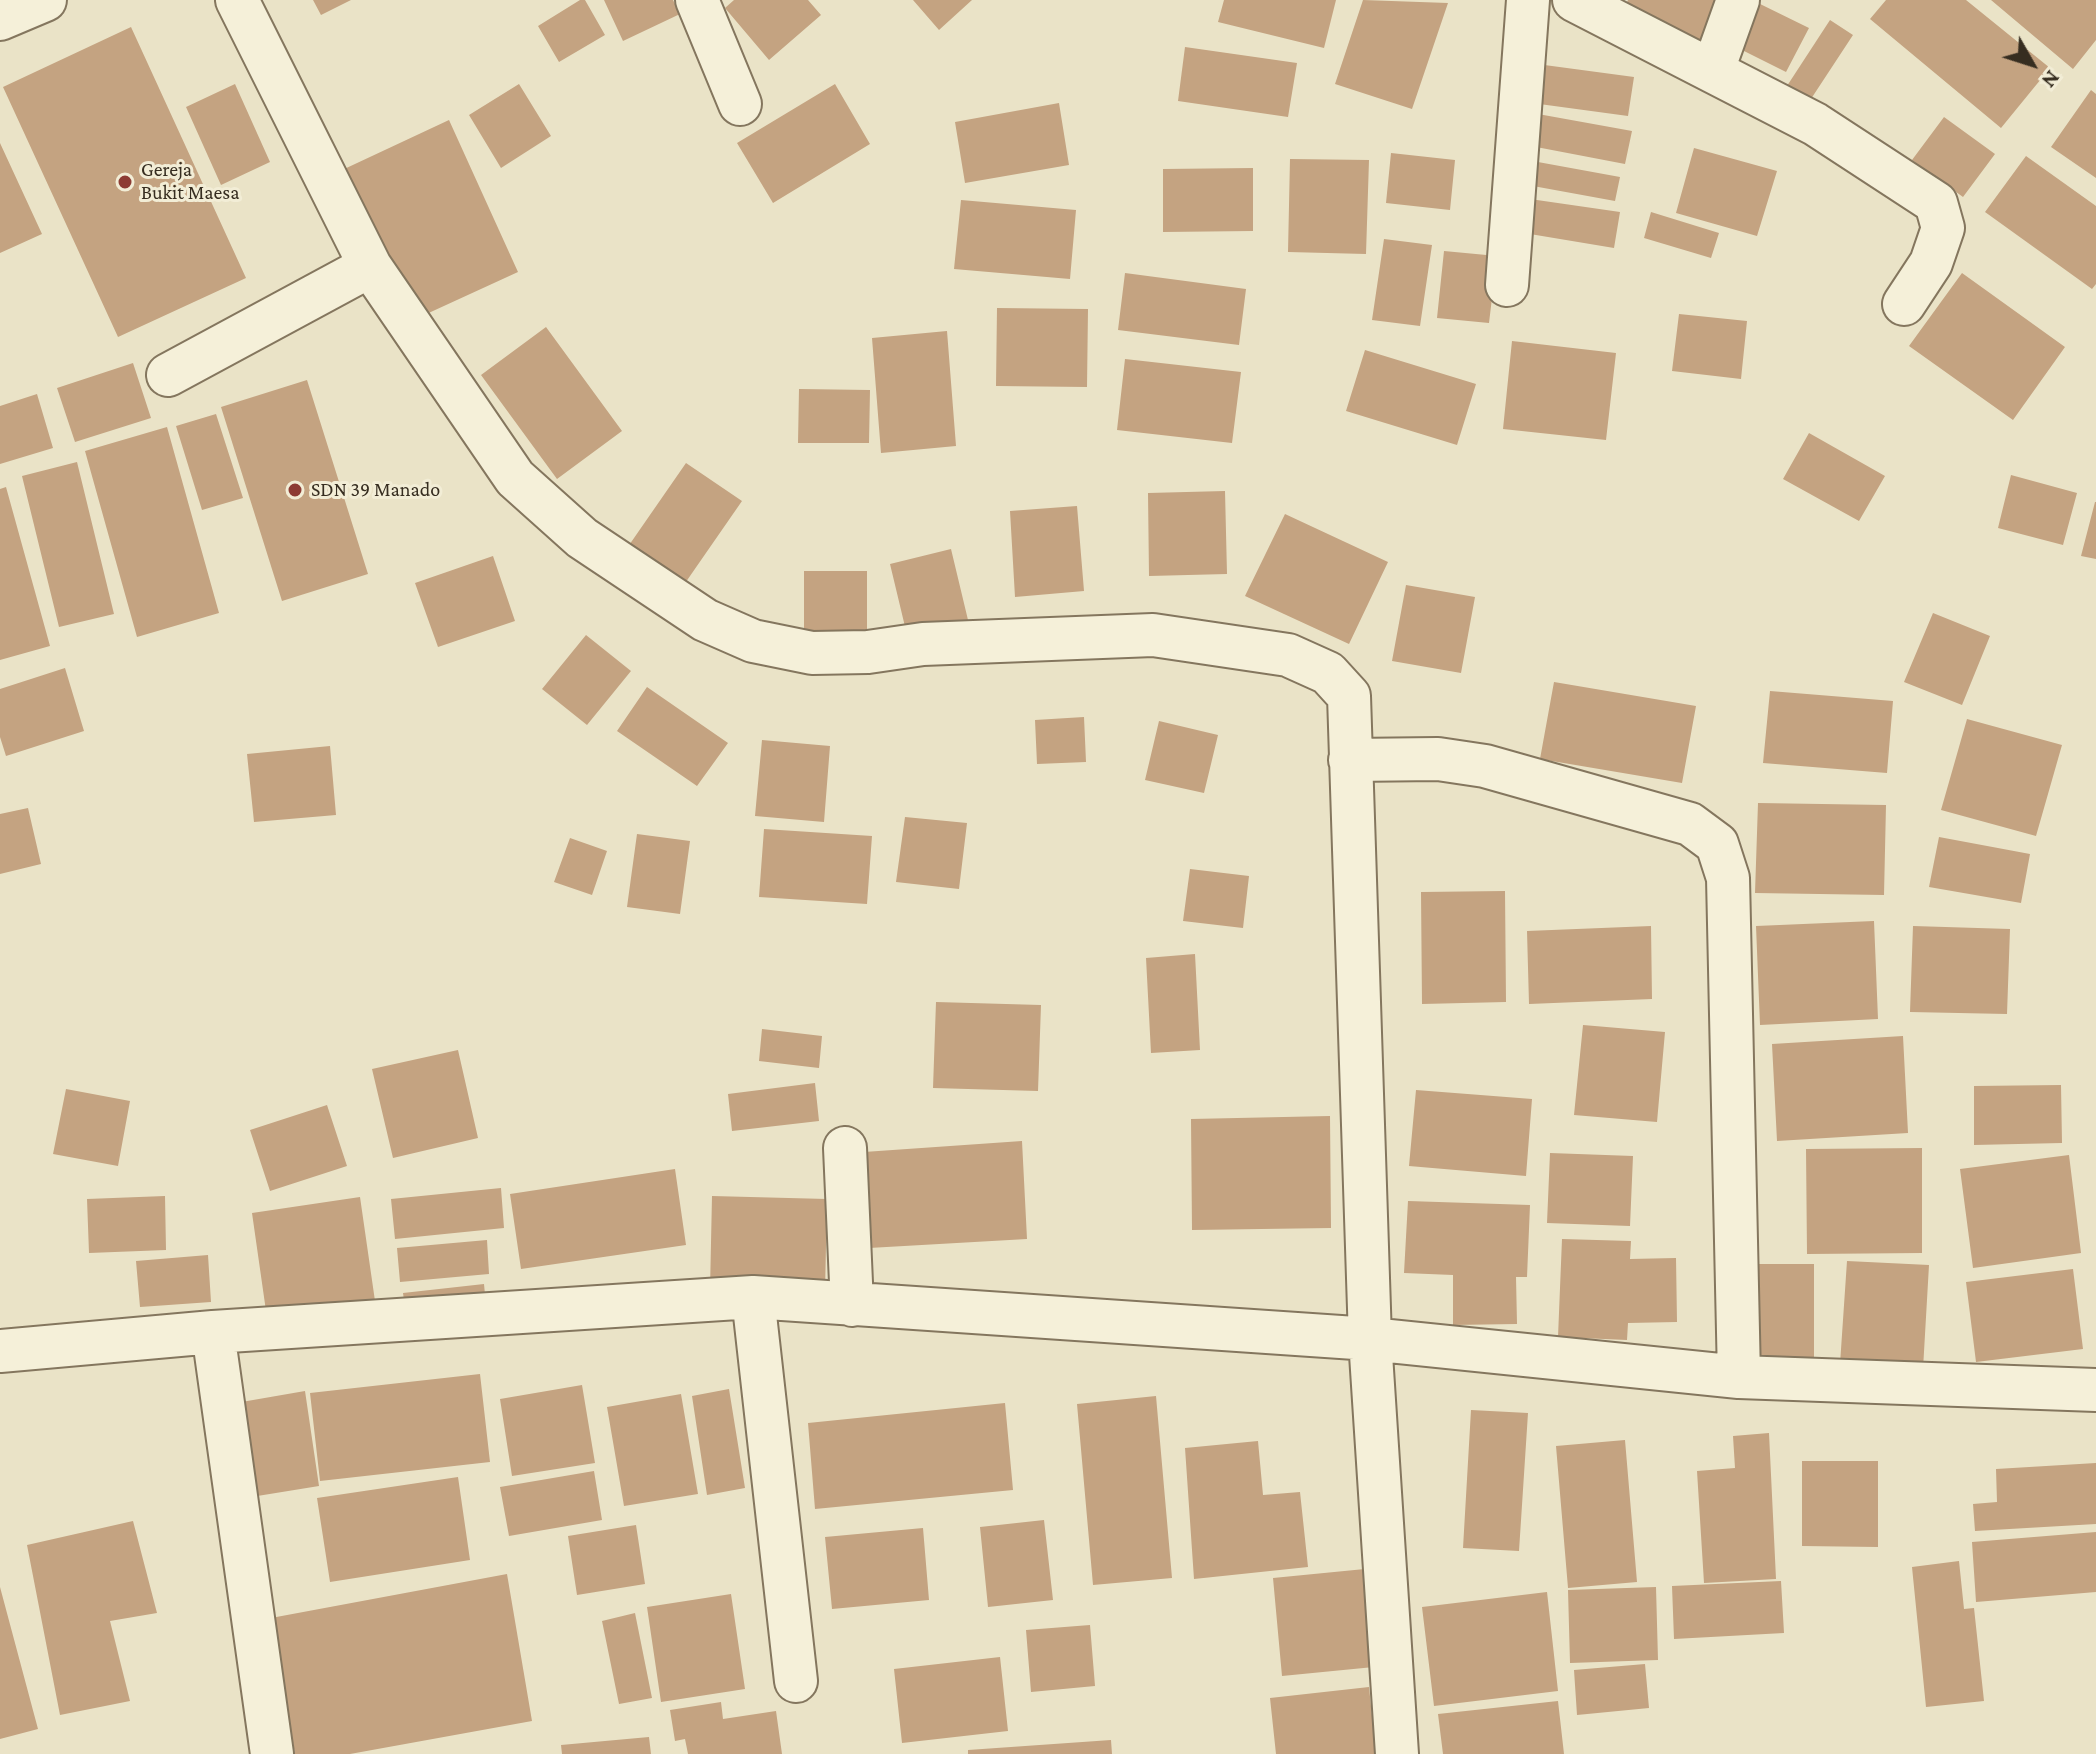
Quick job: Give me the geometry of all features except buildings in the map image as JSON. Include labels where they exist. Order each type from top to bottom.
[{"type":"street","points":[[0,19],[45,0]]},
{"type":"street","points":[[237,0],[370,266],[515,478],[582,538],[705,620],[753,641],[812,653],[868,652],[923,644],[1153,635],[1288,655],[1328,673],[1349,696],[1370,1339],[1397,1754]]},
{"type":"street","points":[[697,0],[740,104]]},
{"type":"street","points":[[1507,285],[1528,0]]},
{"type":"street","points":[[1574,0],[1815,124],[1936,203],[1943,228],[1931,263],[1904,304]]},
{"type":"street","points":[[1713,70],[1738,0]]},
{"type":"street","points":[[168,375],[370,266]]},
{"type":"street","points":[[1350,760],[1438,759],[1485,766],[1690,824],[1717,844],[1728,878],[1739,1377]]},
{"type":"street","points":[[845,1148],[852,1305]]},
{"type":"street","points":[[0,1351],[213,1332],[753,1297],[1370,1339],[1739,1377],[2096,1390]]},
{"type":"street","points":[[753,1297],[796,1681]]},
{"type":"street","points":[[213,1332],[272,1754]]},
{"type":"place","name":"Gereja Bukit Maesa","points":[[125,182]]},
{"type":"place","name":"SDN 39 Manado","points":[[295,490]]}]
